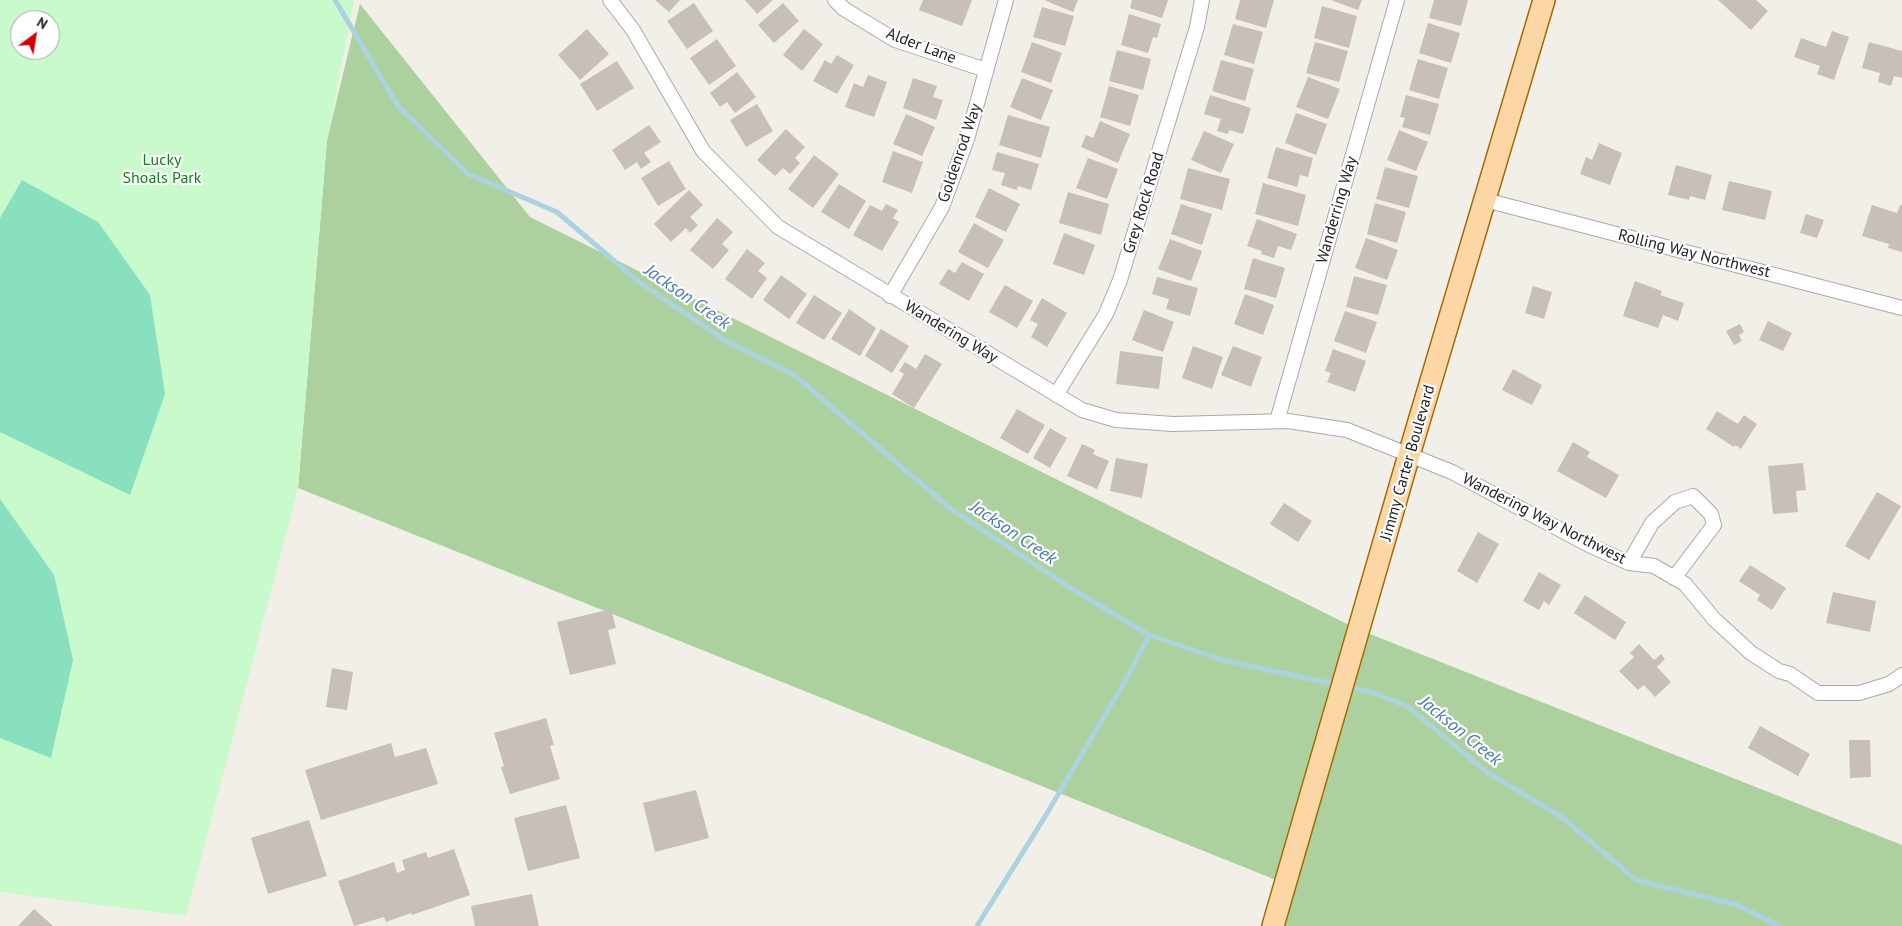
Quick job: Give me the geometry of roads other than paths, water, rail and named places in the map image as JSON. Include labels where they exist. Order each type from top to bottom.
[{"type":"main road","name":"Jimmy Carter Boulevard","points":[[1274,926],[1409,455],[1544,0]]},
{"type":"street","name":"Wandering Way","points":[[610,0],[633,30],[703,151],[778,227],[1082,410],[1116,420],[1172,424],[1288,420],[1347,430],[1409,455]]},
{"type":"street","name":"Alder Lane","points":[[835,0],[844,9],[895,40],[986,70]]},
{"type":"street","name":"Goldenrod Way","points":[[890,296],[942,207],[967,139],[1006,0]]},
{"type":"street","name":"Grey Rock Road","points":[[1056,394],[1106,314],[1120,280],[1197,27],[1202,0]]},
{"type":"street","name":"Wanderring Way","points":[[1277,421],[1397,0]]},
{"type":"street","name":"Rolling Way Northwest","points":[[1486,200],[1902,308]]},
{"type":"street","name":"Wandering Way Northwest","points":[[1409,455],[1452,472],[1589,545],[1628,563],[1654,566],[1684,584],[1714,619],[1751,653],[1779,670],[1790,674],[1818,693],[1859,693],[1889,684],[1902,675]]},
{"type":"street","points":[[1628,563],[1652,523],[1675,502],[1693,496],[1711,514],[1714,525],[1674,578]]},
{"type":"waterway","name":"Jackson Creek","points":[[335,0],[398,106],[468,174],[557,212],[639,282],[726,341],[794,375],[951,509],[1072,589],[1149,635],[1222,660],[1338,685]]},
{"type":"waterway","points":[[977,926],[1046,815],[1128,676],[1149,635]]},
{"type":"waterway","name":"Jackson Creek","points":[[1346,687],[1371,692],[1407,706],[1488,773],[1563,818],[1636,880],[1737,905],[1780,926]]},
{"type":"park label","name":"Lucky Shoals Park","points":[[162,169]]}]
